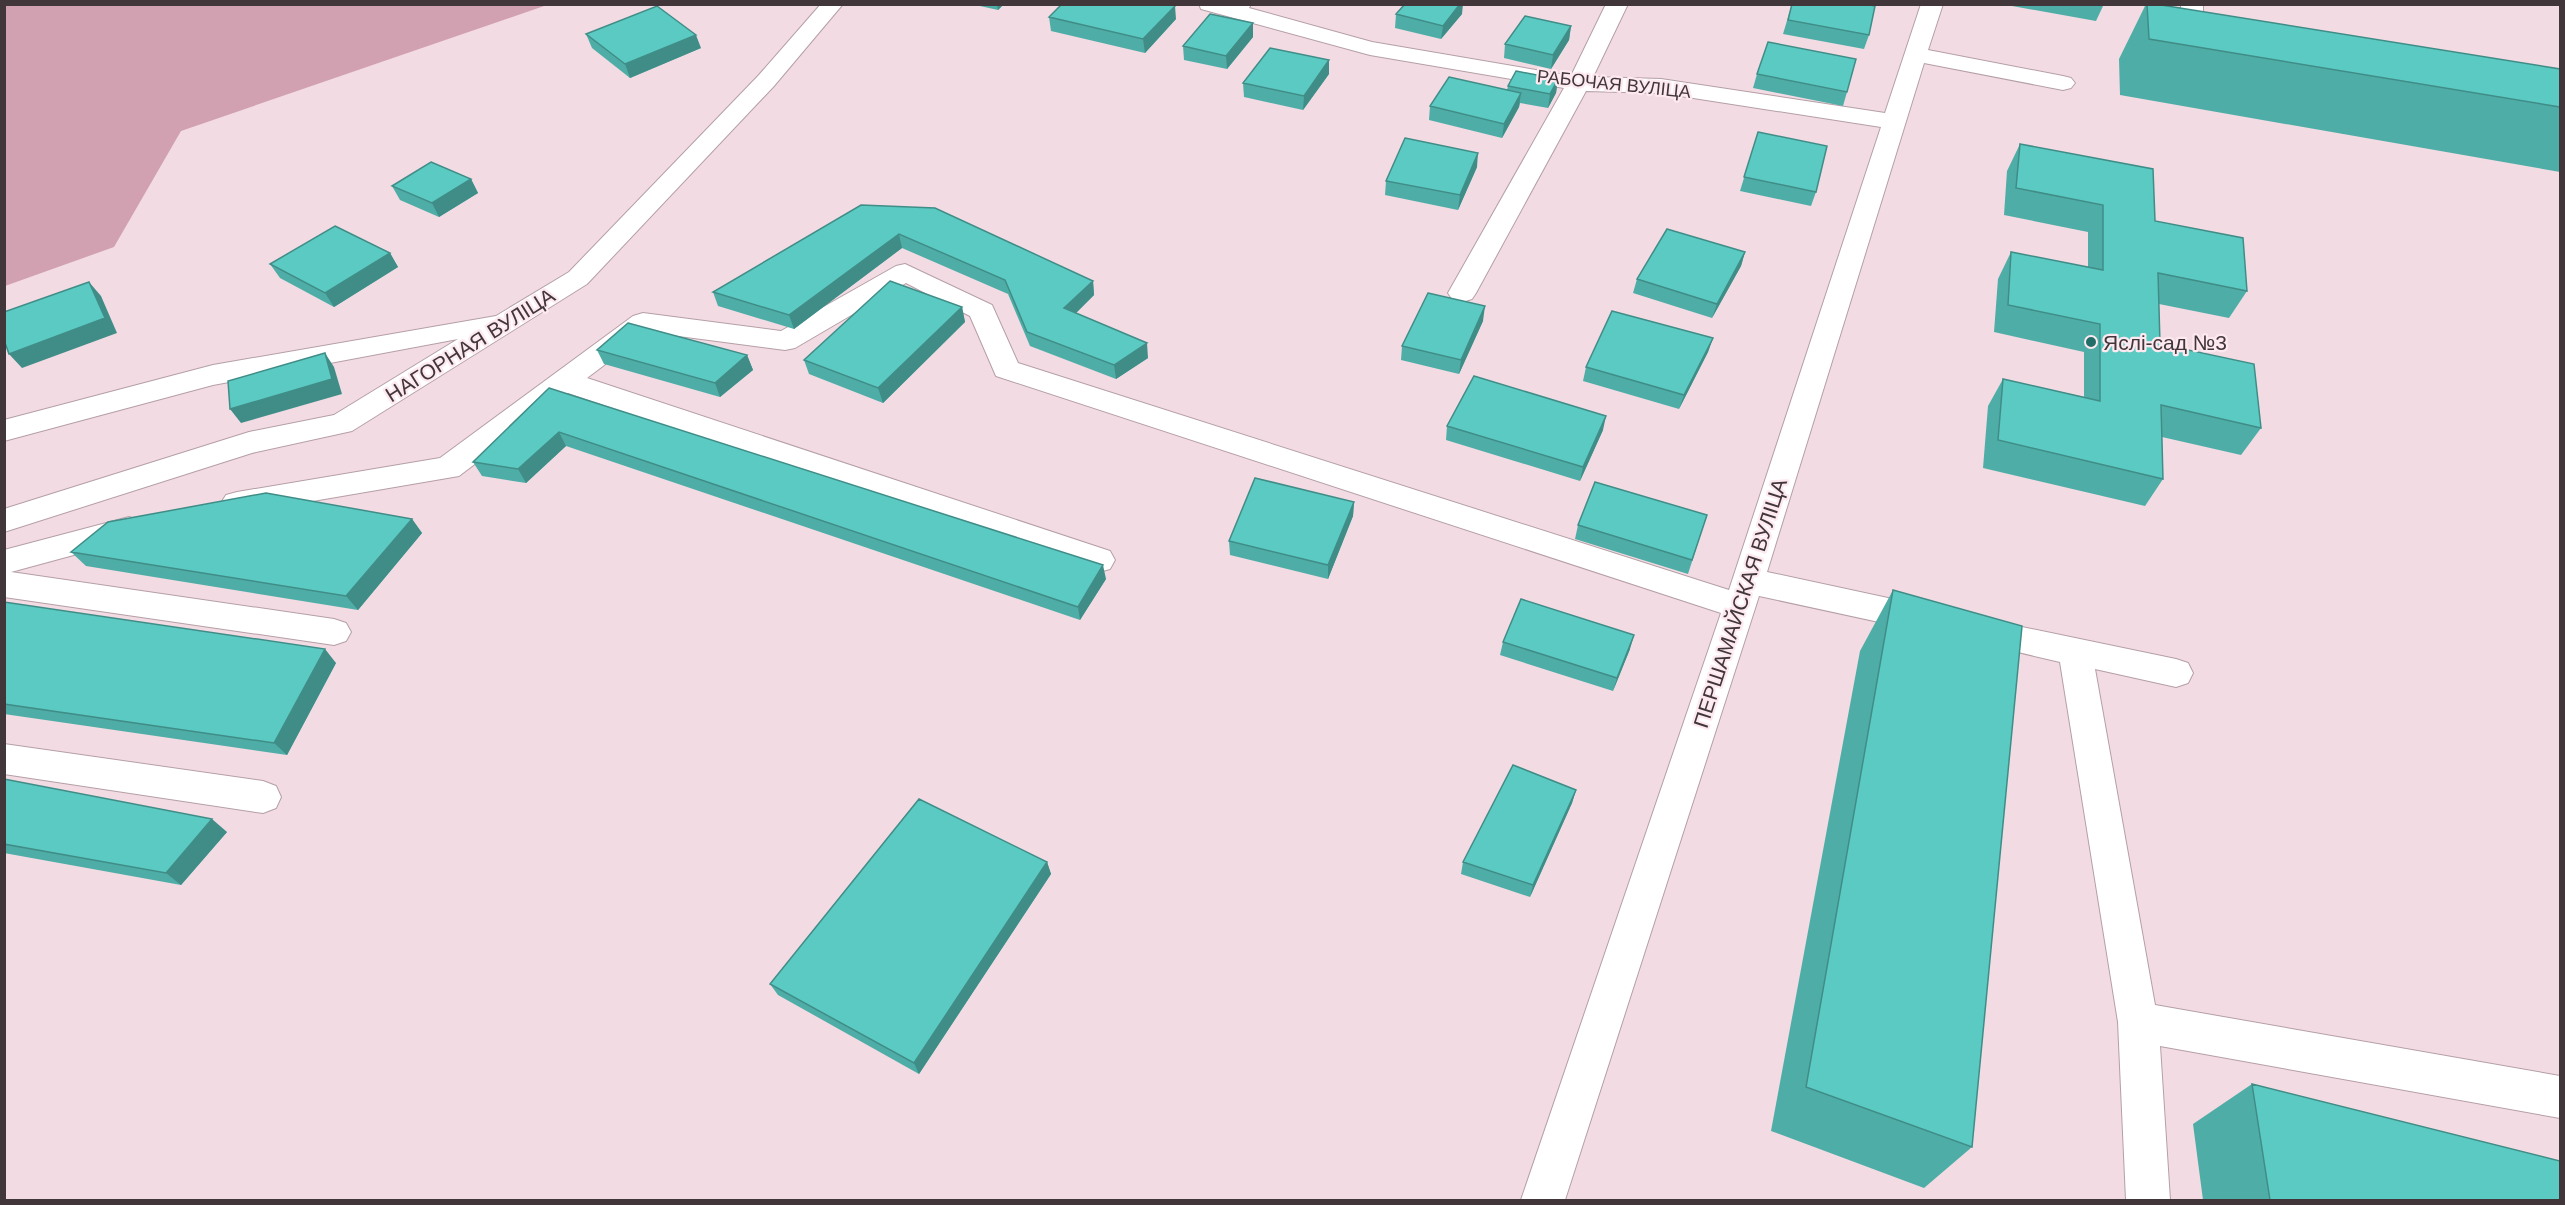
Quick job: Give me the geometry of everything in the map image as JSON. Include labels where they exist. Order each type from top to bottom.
[{"type":"street","name":"НАГОРНАЯ ВУЛІЦА","points":[[4,521],[249,443],[342,424],[578,278],[766,81],[833,4]]},
{"type":"street","name":"РАБОЧАЯ ВУЛІЦА","points":[[1209,4],[1238,8],[1370,48],[1578,84],[1661,86],[1895,123]]},
{"type":"street","points":[[1462,294],[1578,84],[1617,4]]},
{"type":"street","name":"ПЕРШАМАЙСКАЯ ВУЛІЦА","points":[[1543,1200],[1744,594],[1932,4]]},
{"type":"street","points":[[2192,4],[2192,46],[2227,52]]},
{"type":"street","points":[[1917,55],[2063,83]]},
{"type":"street","points":[[207,509],[448,468],[643,322],[785,341],[905,272],[982,311],[1006,369],[1744,594],[2075,651],[2176,673]]},
{"type":"street","points":[[4,431],[213,375],[510,320]]},
{"type":"street","points":[[564,381],[1099,560]]},
{"type":"street","points":[[4,562],[151,524]]},
{"type":"street","points":[[4,584],[334,632]]},
{"type":"street","points":[[2075,651],[2138,1022],[2148,1200]]},
{"type":"street","points":[[4,759],[263,797]]},
{"type":"street","points":[[2138,1022],[2560,1098]]},
{"type":"shaded area","points":[[5,4],[547,5],[181,131],[114,247],[5,286]]},
{"type":"building","points":[[1062,4],[1170,4],[1175,6],[1143,39],[1049,17]]},
{"type":"building","points":[[1405,4],[1460,4],[1443,26],[1396,14]]},
{"type":"building","points":[[1792,4],[1875,6],[1869,35],[1788,20]]},
{"type":"building","points":[[2147,4],[2560,69],[2560,107],[2149,39]]},
{"type":"building","points":[[657,6],[696,35],[625,64],[586,34]]},
{"type":"building","points":[[1210,14],[1253,23],[1226,56],[1183,46]]},
{"type":"building","points":[[1525,16],[1571,26],[1553,55],[1505,44]]},
{"type":"building","points":[[1768,42],[1856,59],[1847,92],[1757,74]]},
{"type":"building","points":[[1270,48],[1329,60],[1304,96],[1243,83]]},
{"type":"building","points":[[1516,71],[1558,79],[1550,94],[1508,86]]},
{"type":"building","points":[[1449,77],[1521,93],[1504,124],[1430,106]]},
{"type":"building","points":[[1758,132],[1827,146],[1816,192],[1744,177]]},
{"type":"building","points":[[1405,138],[1478,153],[1460,195],[1386,181]]},
{"type":"building","points":[[2020,144],[2153,169],[2155,221],[2243,238],[2247,291],[2158,273],[2160,344],[2254,364],[2261,428],[2161,405],[2163,479],[1998,440],[2003,379],[2100,401],[2100,324],[2008,305],[2011,252],[2103,270],[2103,205],[2016,188]]},
{"type":"building","points":[[431,162],[471,179],[432,203],[392,186]]},
{"type":"building","points":[[861,205],[935,208],[1093,281],[1064,308],[1147,343],[1114,365],[1027,332],[1005,280],[899,234],[789,315],[713,292]]},
{"type":"building","points":[[335,226],[390,253],[325,293],[270,264]]},
{"type":"building","points":[[1667,229],[1745,252],[1717,304],[1637,279]]},
{"type":"building","points":[[890,281],[962,307],[878,388],[804,360]]},
{"type":"building","points":[[89,282],[105,318],[9,354],[4,340],[4,312]]},
{"type":"building","points":[[1428,293],[1485,306],[1461,360],[1402,346]]},
{"type":"building","points":[[1612,311],[1713,338],[1684,395],[1586,367]]},
{"type":"building","points":[[628,323],[747,355],[715,383],[597,350]]},
{"type":"building","points":[[325,353],[332,379],[230,409],[228,381]]},
{"type":"building","points":[[1474,376],[1606,416],[1583,467],[1447,426]]},
{"type":"building","points":[[549,388],[1103,565],[1078,607],[559,432],[518,469],[473,462]]},
{"type":"building","points":[[1255,478],[1354,502],[1328,565],[1229,541]]},
{"type":"building","points":[[1595,482],[1707,515],[1692,560],[1578,525]]},
{"type":"building","points":[[266,493],[412,519],[346,596],[71,552],[108,522]]},
{"type":"building","points":[[1893,590],[2022,626],[1972,1147],[1806,1087]]},
{"type":"building","points":[[1521,599],[1634,635],[1617,678],[1503,642]]},
{"type":"building","points":[[4,602],[325,649],[274,743],[4,704]]},
{"type":"building","points":[[1513,765],[1576,790],[1533,885],[1463,862]]},
{"type":"building","points":[[4,779],[212,819],[166,873],[4,844]]},
{"type":"building","points":[[919,799],[1047,862],[914,1063],[770,984]]},
{"type":"building","points":[[2252,1084],[2560,1161],[2560,1200],[2270,1200]]},
{"type":"place","name":"Яслі-сад №3","points":[[2091,342]]}]
